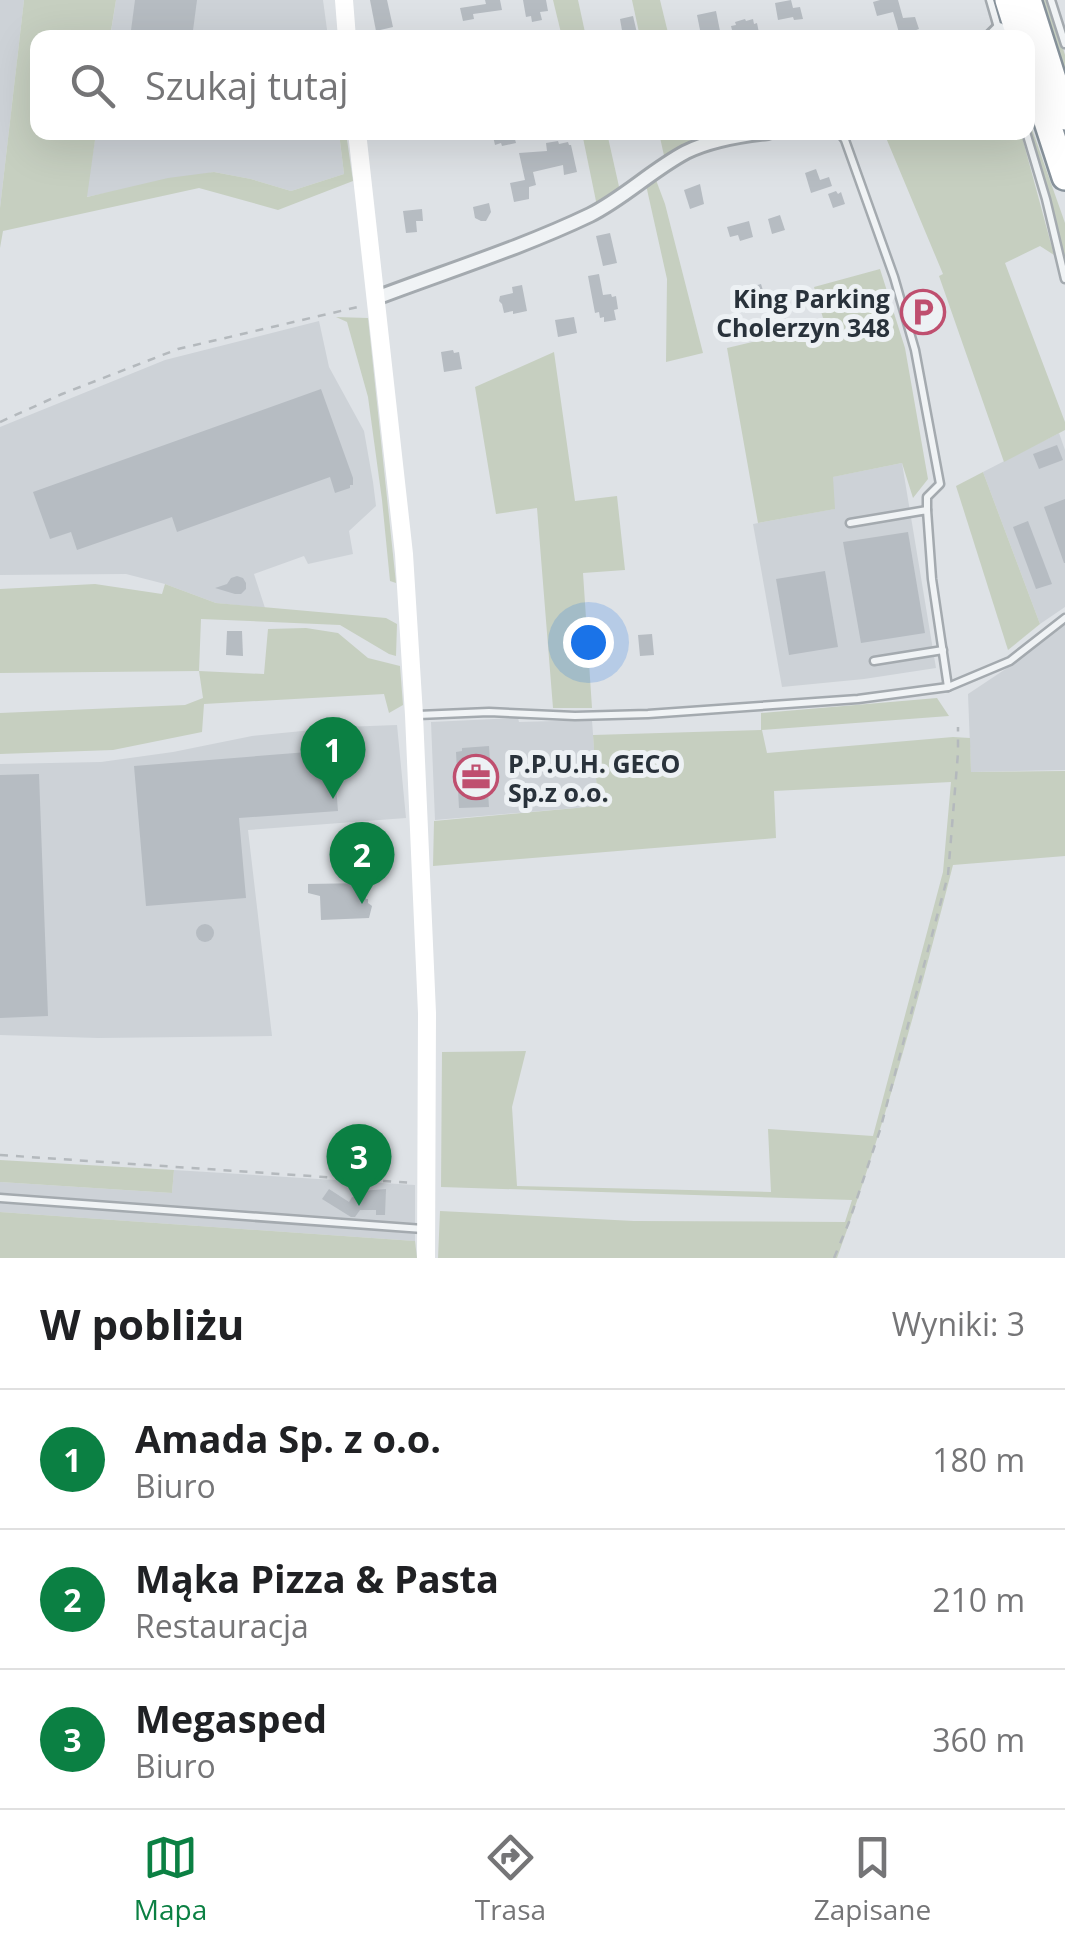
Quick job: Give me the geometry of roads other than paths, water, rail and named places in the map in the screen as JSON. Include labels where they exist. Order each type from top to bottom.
[{"type":"highway","points":[[1004,30],[1008,0]]},
{"type":"highway","points":[[1028,0],[1065,117]]},
{"type":"highway","points":[[1035,85],[1065,177]]},
{"type":"main road","points":[[343,2],[345,30]]},
{"type":"main road","points":[[358,140],[404,554],[414,716],[427,1013],[426,1258]]},
{"type":"street","points":[[376,298],[526,244],[596,212],[686,152],[726,140]]},
{"type":"lane","points":[[990,0],[1001,30]]},
{"type":"lane","points":[[1051,0],[1065,44]]},
{"type":"lane","points":[[845,140],[916,350],[940,484],[927,497],[927,510],[932,580],[948,687]]},
{"type":"lane","points":[[1028,140],[1065,280]]},
{"type":"lane","points":[[850,523],[927,510]]},
{"type":"lane","points":[[414,716],[489,712],[648,714],[858,699],[948,687],[1010,660],[1065,618]]},
{"type":"lane","points":[[874,661],[943,650]]},
{"type":"lane","points":[[0,1198],[426,1229]]},
{"type":"place","name":"King Parking Cholerzyn 348","points":[[923,312]]},
{"type":"place","name":"P.P.U.H. GECO Sp.z o.o.","points":[[476,777]]},
{"type":"place","name":"Amada Sp. z o.o.","points":[[333,799]]},
{"type":"place","name":"Mąka Pizza & Pasta","points":[[362,904]]},
{"type":"place","name":"Megasped","points":[[359,1206]]}]
